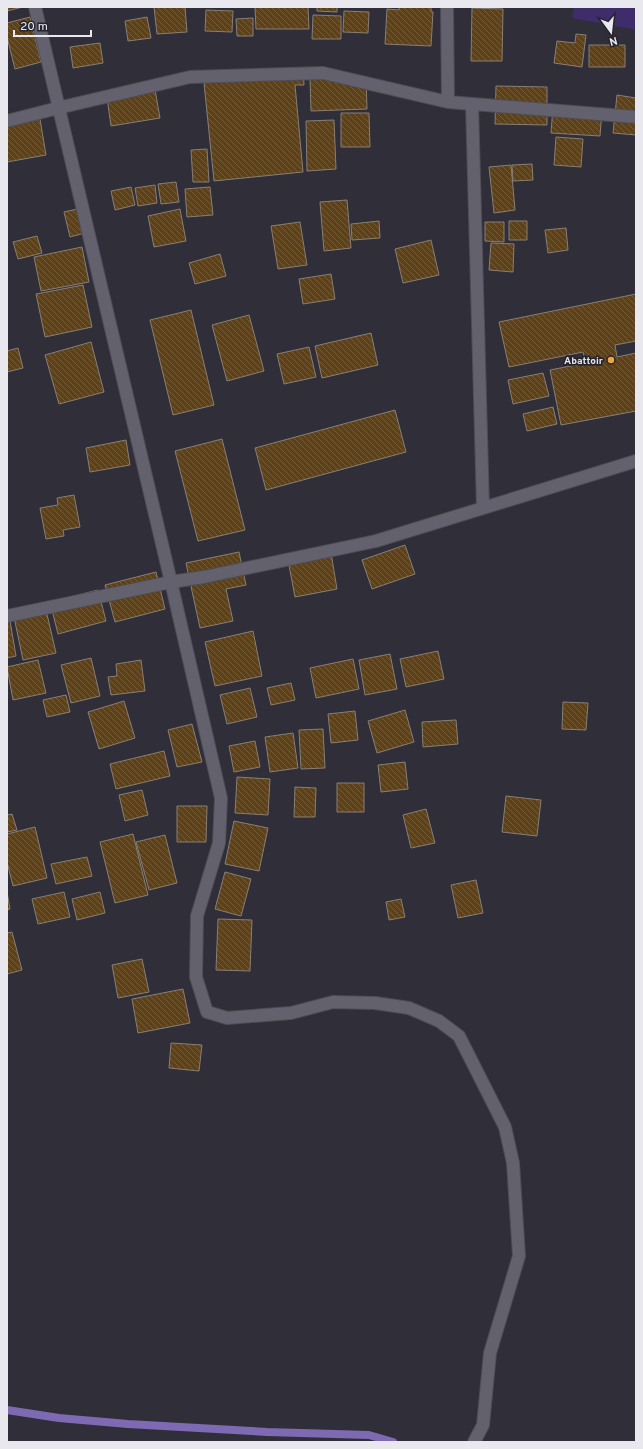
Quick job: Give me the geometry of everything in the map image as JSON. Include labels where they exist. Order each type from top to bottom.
[{"type":"street","points":[[35,7],[221,798],[219,843],[197,916],[196,977],[207,1012],[227,1018],[291,1013],[333,1002],[375,1003],[409,1008],[439,1021],[459,1036],[505,1127],[513,1163],[519,1256],[490,1353],[483,1425],[474,1442]]},
{"type":"street","points":[[447,7],[448,102]]},
{"type":"street","points":[[7,121],[190,77],[323,74],[448,102],[636,117]]},
{"type":"street","points":[[472,104],[482,508]]},
{"type":"street","points":[[7,616],[170,582],[204,577],[376,542],[636,461]]},
{"type":"shaded area","points":[[574,7],[636,7],[636,30],[572,18]]},
{"type":"building","points":[[7,7],[23,7],[7,11]]},
{"type":"building","points":[[154,7],[185,7],[187,32],[157,34]]},
{"type":"building","points":[[255,7],[308,7],[309,29],[256,29]]},
{"type":"building","points":[[317,7],[337,7],[337,12],[317,11]]},
{"type":"building","points":[[399,7],[431,7],[431,12],[433,12],[431,46],[385,44],[387,9],[399,10]]},
{"type":"building","points":[[472,8],[503,9],[502,61],[471,61]]},
{"type":"building","points":[[206,10],[233,11],[232,32],[205,31]]},
{"type":"building","points":[[344,11],[369,12],[368,33],[343,32]]},
{"type":"building","points":[[313,15],[341,16],[341,39],[312,39]]},
{"type":"building","points":[[30,17],[41,62],[15,69],[7,37],[7,23]]},
{"type":"building","points":[[147,17],[151,38],[128,41],[125,21]]},
{"type":"building","points":[[253,18],[253,36],[237,36],[236,19]]},
{"type":"building","points":[[576,34],[586,35],[582,67],[554,63],[557,41],[575,43]]},
{"type":"building","points":[[100,43],[103,63],[73,68],[70,47]]},
{"type":"building","points":[[589,45],[625,45],[625,67],[589,67]]},
{"type":"building","points":[[303,68],[304,85],[295,85],[303,172],[214,181],[204,83],[279,76]]},
{"type":"building","points":[[366,77],[367,109],[311,111],[310,78]]},
{"type":"building","points":[[154,84],[160,118],[111,126],[106,91]]},
{"type":"building","points":[[496,86],[547,87],[547,125],[495,124]]},
{"type":"building","points":[[617,95],[636,98],[636,135],[613,133]]},
{"type":"building","points":[[553,107],[602,110],[600,136],[551,133]]},
{"type":"building","points":[[341,113],[369,113],[370,147],[341,147]]},
{"type":"building","points":[[40,119],[46,155],[7,162],[7,125]]},
{"type":"building","points":[[334,120],[336,169],[307,171],[306,121]]},
{"type":"building","points":[[556,137],[583,139],[581,167],[554,165]]},
{"type":"building","points":[[207,149],[209,182],[193,182],[191,150]]},
{"type":"building","points":[[532,164],[533,180],[513,181],[512,165]]},
{"type":"building","points":[[511,165],[515,210],[494,213],[489,167]]},
{"type":"building","points":[[176,182],[179,202],[161,204],[158,184]]},
{"type":"building","points":[[155,185],[157,203],[138,206],[135,188]]},
{"type":"building","points":[[131,187],[135,205],[115,210],[111,191]]},
{"type":"building","points":[[210,187],[213,215],[187,217],[185,189]]},
{"type":"building","points":[[347,200],[351,248],[324,251],[320,202]]},
{"type":"building","points":[[86,207],[92,231],[70,237],[64,212]]},
{"type":"building","points":[[180,209],[186,241],[154,247],[148,216]]},
{"type":"building","points":[[379,221],[380,238],[352,240],[351,224]]},
{"type":"building","points":[[509,221],[527,221],[527,240],[509,240]]},
{"type":"building","points":[[300,222],[307,265],[278,269],[271,226]]},
{"type":"building","points":[[485,222],[504,222],[504,242],[485,241]]},
{"type":"building","points":[[566,228],[568,250],[548,253],[545,230]]},
{"type":"building","points":[[37,236],[42,253],[18,259],[13,242]]},
{"type":"building","points":[[431,240],[439,275],[403,283],[395,249]]},
{"type":"building","points":[[491,243],[514,244],[513,272],[489,270]]},
{"type":"building","points":[[82,247],[89,282],[41,291],[34,257]]},
{"type":"building","points":[[220,254],[226,276],[195,284],[189,263]]},
{"type":"building","points":[[331,274],[335,299],[303,304],[299,279]]},
{"type":"building","points":[[83,285],[92,327],[45,337],[36,294]]},
{"type":"building","name":"Abattoir","points":[[636,294],[636,341],[615,345],[617,357],[636,353],[636,411],[561,425],[550,370],[586,363],[583,352],[509,367],[499,322]]},
{"type":"building","points":[[191,310],[214,405],[173,415],[150,320]]},
{"type":"building","points":[[249,315],[264,371],[227,381],[212,325]]},
{"type":"building","points":[[371,333],[378,365],[322,378],[315,346]]},
{"type":"building","points":[[91,342],[104,392],[59,404],[45,355]]},
{"type":"building","points":[[309,347],[316,377],[284,384],[277,354]]},
{"type":"building","points":[[18,348],[23,368],[7,372],[7,351]]},
{"type":"building","points":[[543,373],[549,396],[513,404],[508,380]]},
{"type":"building","points":[[553,407],[557,424],[527,431],[523,414]]},
{"type":"building","points":[[395,410],[406,452],[266,490],[255,448]]},
{"type":"building","points":[[222,439],[245,530],[198,541],[175,451]]},
{"type":"building","points":[[126,440],[130,465],[90,472],[86,448]]},
{"type":"building","points":[[74,495],[80,527],[63,530],[64,536],[46,539],[40,508],[58,505],[57,498]]},
{"type":"building","points":[[405,545],[415,574],[372,589],[362,560]]},
{"type":"building","points":[[239,552],[246,585],[226,589],[233,621],[200,628],[186,563]]},
{"type":"building","points":[[331,553],[337,589],[295,597],[288,560]]},
{"type":"building","points":[[156,572],[165,609],[115,622],[105,585]]},
{"type":"building","points":[[98,590],[106,621],[58,634],[50,602]]},
{"type":"building","points":[[46,610],[56,653],[23,660],[14,617]]},
{"type":"building","points":[[10,621],[16,656],[7,658],[7,622]]},
{"type":"building","points":[[253,631],[262,676],[215,686],[205,642]]},
{"type":"building","points":[[438,651],[444,679],[406,687],[400,659]]},
{"type":"building","points":[[390,654],[397,689],[365,695],[359,660]]},
{"type":"building","points":[[91,658],[100,696],[71,703],[61,665]]},
{"type":"building","points":[[353,659],[359,689],[316,698],[310,668]]},
{"type":"building","points":[[38,660],[46,693],[13,700],[7,667]]},
{"type":"building","points":[[141,660],[145,691],[111,695],[108,677],[117,676],[116,664]]},
{"type":"building","points":[[291,683],[295,700],[271,705],[267,688]]},
{"type":"building","points":[[250,688],[257,717],[227,724],[220,695]]},
{"type":"building","points":[[66,695],[70,712],[47,717],[43,700]]},
{"type":"building","points":[[124,701],[135,738],[99,749],[88,712]]},
{"type":"building","points":[[563,702],[588,703],[586,730],[562,729]]},
{"type":"building","points":[[405,710],[414,742],[377,753],[368,721]]},
{"type":"building","points":[[355,711],[358,740],[331,743],[328,714]]},
{"type":"building","points":[[456,720],[458,744],[423,747],[422,722]]},
{"type":"building","points":[[192,724],[202,762],[177,767],[168,730]]},
{"type":"building","points":[[323,729],[325,768],[301,769],[299,730]]},
{"type":"building","points":[[293,733],[298,768],[270,772],[265,737]]},
{"type":"building","points":[[255,741],[260,767],[234,772],[229,746]]},
{"type":"building","points":[[164,751],[170,776],[116,789],[110,764]]},
{"type":"building","points":[[405,762],[408,789],[381,792],[378,765]]},
{"type":"building","points":[[237,777],[270,779],[268,815],[235,813]]},
{"type":"building","points":[[337,783],[364,783],[364,812],[337,812]]},
{"type":"building","points":[[295,787],[316,788],[315,817],[294,817]]},
{"type":"building","points":[[142,790],[148,815],[125,821],[119,795]]},
{"type":"building","points":[[506,796],[541,800],[537,836],[502,832]]},
{"type":"building","points":[[177,806],[207,806],[206,842],[177,842]]},
{"type":"building","points":[[426,809],[435,843],[411,848],[403,815]]},
{"type":"building","points":[[12,814],[17,830],[7,832],[7,815]]},
{"type":"building","points":[[234,821],[268,828],[259,871],[225,864]]},
{"type":"building","points":[[35,827],[47,878],[13,886],[7,862],[7,834]]},
{"type":"building","points":[[133,834],[148,895],[115,903],[100,842]]},
{"type":"building","points":[[165,835],[177,883],[149,890],[136,842]]},
{"type":"building","points":[[87,857],[92,876],[56,884],[51,864]]},
{"type":"building","points":[[225,872],[251,879],[241,916],[215,909]]},
{"type":"building","points":[[476,880],[483,913],[458,918],[451,885]]},
{"type":"building","points":[[7,892],[10,909],[7,910]]},
{"type":"building","points":[[64,892],[70,917],[38,924],[32,899]]},
{"type":"building","points":[[100,892],[105,913],[77,920],[72,899]]},
{"type":"building","points":[[401,899],[405,917],[389,920],[386,902]]},
{"type":"building","points":[[218,919],[252,920],[250,971],[216,970]]},
{"type":"building","points":[[12,932],[22,970],[7,974],[7,933]]},
{"type":"building","points":[[142,959],[149,992],[118,998],[112,965]]},
{"type":"building","points":[[183,989],[190,1023],[138,1033],[132,999]]},
{"type":"building","points":[[171,1043],[202,1045],[199,1071],[169,1068]]},
{"type":"waterway","points":[[7,1410],[59,1418],[128,1424],[267,1432],[369,1435],[393,1442]]},
{"type":"place","name":"Abattoir","points":[[611,360]]}]
